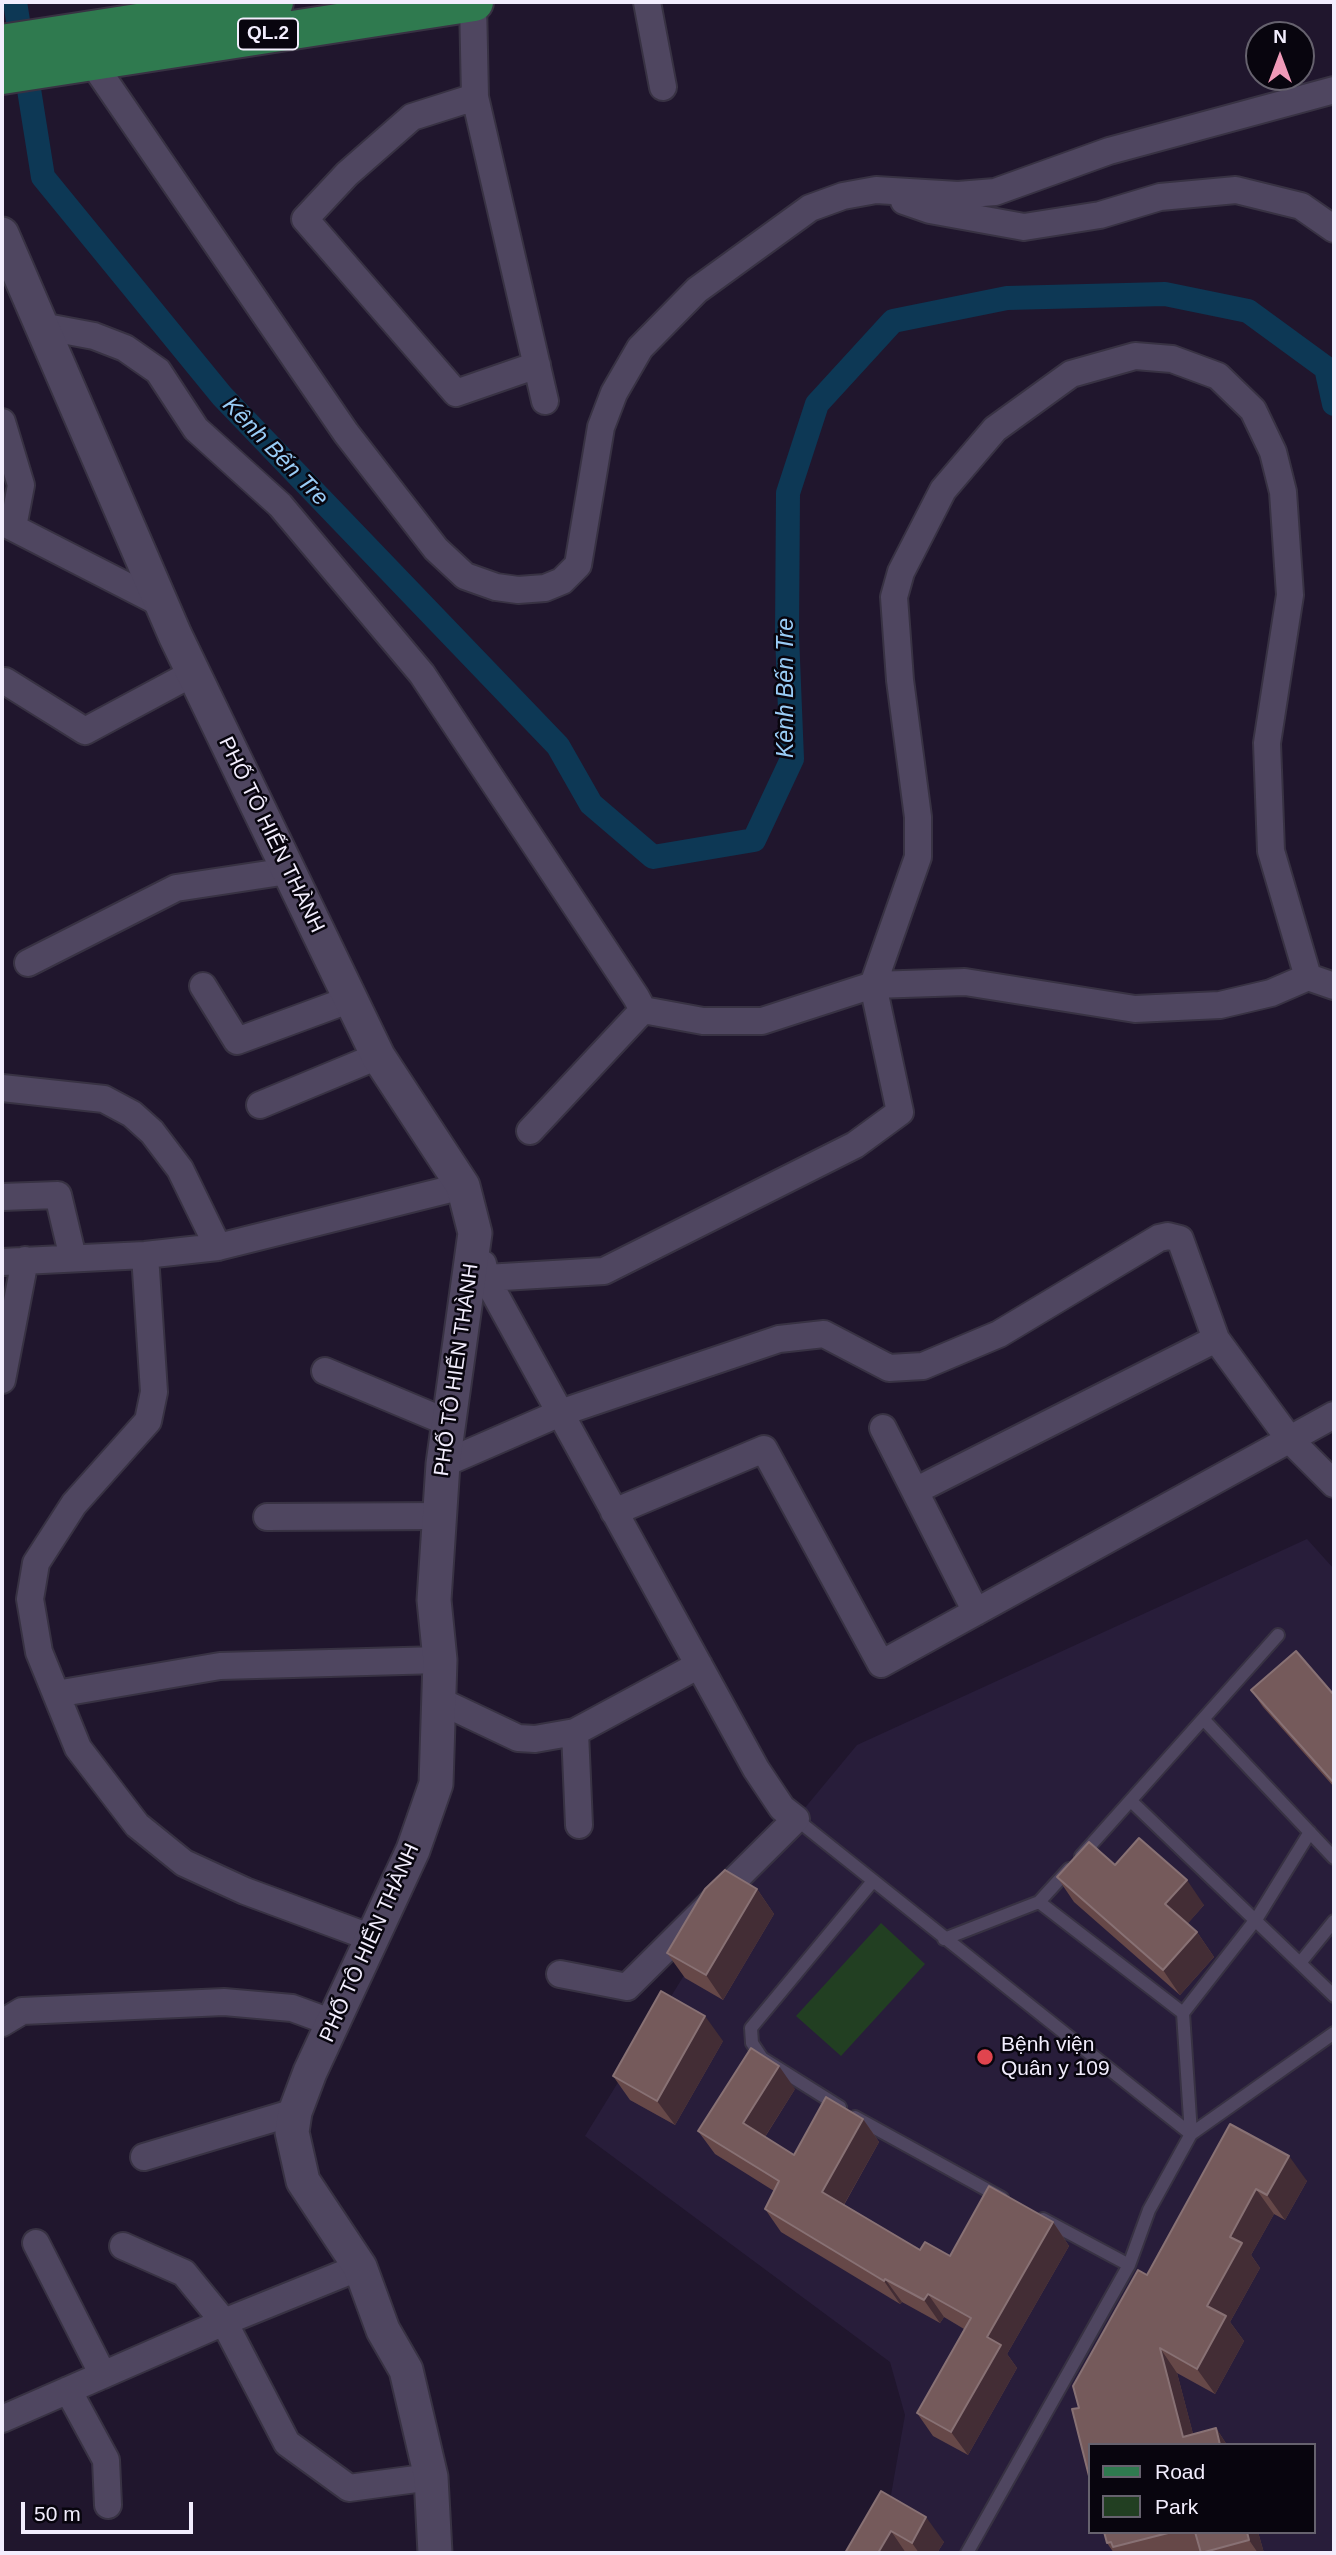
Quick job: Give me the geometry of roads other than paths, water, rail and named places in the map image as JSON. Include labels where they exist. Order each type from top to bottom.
[{"type":"main road","name":"QL.2","points":[[2,75],[70,54],[169,10],[274,2]]},
{"type":"main road","name":"QL.2","points":[[2,44],[70,54],[474,2]]},
{"type":"street","points":[[474,2],[475,97],[545,401]]},
{"type":"street","points":[[647,2],[663,87]]},
{"type":"street","points":[[70,54],[355,443],[436,549],[465,576],[496,587],[518,590],[545,588],[562,581],[578,565],[601,427],[614,393],[640,348],[697,290],[810,208],[842,196],[876,190],[958,195],[995,192],[1109,151],[1334,90]]},
{"type":"street","points":[[475,97],[412,117],[347,174],[305,219],[456,393],[537,365]]},
{"type":"street","points":[[876,190],[930,210],[1024,227],[1100,215],[1160,197],[1236,190],[1301,206],[1334,229]]},
{"type":"street","name":"PHỐ TÔ HIẾN THÀNH","points":[[2,234],[193,673],[378,1056],[463,1186],[475,1233],[443,1464],[434,1600],[440,1660],[436,1784],[413,1850],[295,2112],[292,2132],[303,2181],[360,2267],[383,2330],[406,2370],[431,2477],[435,2553]]},
{"type":"street","points":[[41,326],[104,340],[125,348],[158,371],[196,429],[279,505],[422,674],[643,1010],[703,1021],[762,1021],[873,985],[965,982],[1135,1009],[1220,1005],[1270,993],[1308,978],[1334,986]]},
{"type":"street","points":[[486,1278],[604,1271],[855,1145],[900,1112],[873,985],[918,857],[918,817],[900,680],[894,597],[901,572],[943,490],[995,429],[1071,374],[1135,356],[1172,359],[1218,376],[1253,410],[1273,452],[1283,492],[1290,595],[1267,743],[1271,851],[1308,978]]},
{"type":"street","points":[[2,422],[20,485],[7,524],[162,604]]},
{"type":"street","points":[[5,681],[85,731],[193,673]]},
{"type":"street","points":[[28,963],[176,887],[288,871]]},
{"type":"street","points":[[203,986],[237,1041],[351,999]]},
{"type":"street","points":[[530,1131],[643,1010]]},
{"type":"street","points":[[260,1105],[378,1056]]},
{"type":"street","points":[[2,1088],[104,1099],[132,1114],[152,1132],[180,1169],[218,1247]]},
{"type":"street","points":[[2,1380],[13,1261],[145,1255],[218,1247],[463,1186]]},
{"type":"street","points":[[2,1197],[58,1195],[73,1258]]},
{"type":"street","points":[[475,1233],[486,1278],[614,1512],[756,1769],[782,1808],[796,1819],[627,1987],[560,1974]]},
{"type":"street","points":[[443,1464],[560,1413],[779,1339],[824,1334],[889,1368],[923,1366],[999,1334],[1158,1238],[1168,1236],[1180,1240],[1216,1339],[1290,1440],[1334,1484]]},
{"type":"street","points":[[145,1255],[155,1392],[148,1421],[74,1504],[36,1563],[30,1599],[38,1652],[78,1748],[137,1825],[184,1863],[245,1891],[372,1938]]},
{"type":"street","points":[[915,1490],[1216,1339]]},
{"type":"street","points":[[324,1371],[449,1423]]},
{"type":"street","points":[[614,1512],[764,1449],[881,1664],[1334,1415]]},
{"type":"street","points":[[883,1428],[976,1612]]},
{"type":"street","points":[[267,1517],[440,1516]]},
{"type":"street","points":[[56,1694],[220,1666],[440,1660]]},
{"type":"street","points":[[440,1701],[518,1738],[535,1739],[575,1732],[699,1665]]},
{"type":"street","points":[[575,1732],[579,1825]]},
{"type":"street","points":[[2,2023],[22,2011],[223,2002],[292,2008],[333,2023]]},
{"type":"street","points":[[144,2158],[295,2112]]},
{"type":"street","points":[[36,2243],[103,2375]]},
{"type":"street","points":[[123,2246],[184,2273],[224,2322],[287,2443],[349,2488],[431,2477]]},
{"type":"street","points":[[2,2419],[224,2322],[360,2267]]},
{"type":"street","points":[[68,2390],[106,2460],[108,2505]]},
{"type":"lane","points":[[944,1939],[1039,1902],[1205,1721],[1278,1635]]},
{"type":"lane","points":[[1205,1721],[1334,1858]]},
{"type":"lane","points":[[1131,1801],[1257,1918],[1334,1996]]},
{"type":"lane","points":[[796,1819],[1191,2134]]},
{"type":"lane","points":[[1191,2134],[1183,2013],[1257,1918],[1310,1832]]},
{"type":"lane","points":[[873,1881],[764,2010],[751,2028],[752,2043],[762,2058],[883,2134],[1018,2206]]},
{"type":"lane","points":[[1039,1902],[1183,2013]]},
{"type":"lane","points":[[1300,1963],[1334,1921]]},
{"type":"lane","points":[[967,2553],[1129,2265],[1149,2210],[1191,2134],[1334,2033]]},
{"type":"lane","points":[[1030,2213],[1129,2265]]},
{"type":"waterway","name":"Kênh Bến Tre","points":[[15,2],[43,177],[222,396],[558,746],[591,804],[653,857],[754,840],[792,759],[787,635],[788,493],[817,404],[893,321],[1007,298],[1165,294],[1248,311],[1326,368],[1334,404]]},
{"type":"place","name":"Bệnh viện Quân y 109","points":[[985,2057]]}]
